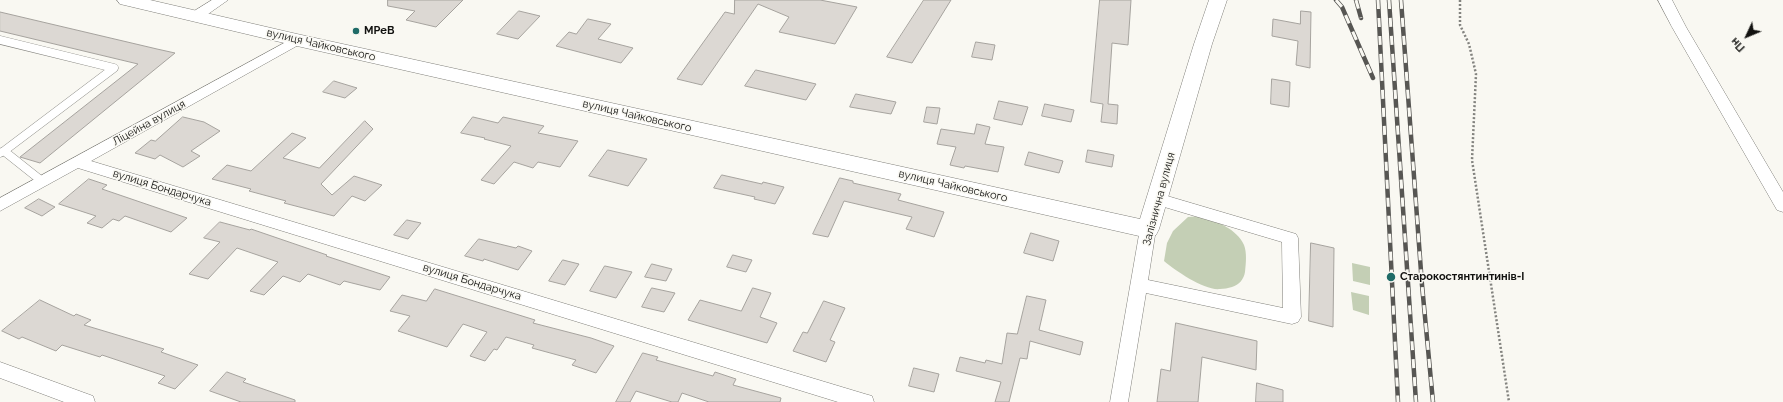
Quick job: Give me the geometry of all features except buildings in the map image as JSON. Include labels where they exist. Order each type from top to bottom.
[{"type":"street","name":"вулиця Чайковського","points":[[126,0],[297,40],[1148,229]]},
{"type":"street","points":[[196,16],[221,0]]},
{"type":"street","name":"Залізнична вулиця","points":[[1119,402],[1148,229],[1203,44],[1218,0]]},
{"type":"street","points":[[1665,0],[1679,27],[1783,206]]},
{"type":"street","name":"Ліцейна вулиця","points":[[0,205],[79,163],[297,40]]},
{"type":"street","name":"вулиця Бондарчука","points":[[79,163],[865,402]]},
{"type":"street","points":[[1139,286],[1292,317],[1290,238],[1157,199]]},
{"type":"street","points":[[0,370],[86,402]]},
{"type":"lane","points":[[0,40],[114,68],[2,152],[44,182]]},
{"type":"path","points":[[1460,0],[1460,25],[1469,44],[1476,74],[1472,160],[1503,360],[1508,402]]},
{"type":"green space","points":[[1202,216],[1226,226],[1241,239],[1244,245],[1246,258],[1244,277],[1235,286],[1220,289],[1207,287],[1183,275],[1164,261],[1167,243],[1173,231],[1188,217]]},
{"type":"green space","points":[[1352,263],[1370,267],[1370,285],[1353,281]]},
{"type":"green space","points":[[1351,292],[1369,296],[1369,315],[1353,310]]},
{"type":"railway","points":[[1336,0],[1342,7],[1373,78]]},
{"type":"railway","points":[[1356,0],[1361,18]]},
{"type":"railway","points":[[1378,0],[1398,402]]},
{"type":"railway","points":[[1389,0],[1416,402]]},
{"type":"railway","points":[[1401,0],[1422,285],[1433,402]]},
{"type":"place","name":"МРеВ","points":[[356,31]]},
{"type":"place","name":"Старокостянтинтинів-І","points":[[1391,277]]}]
